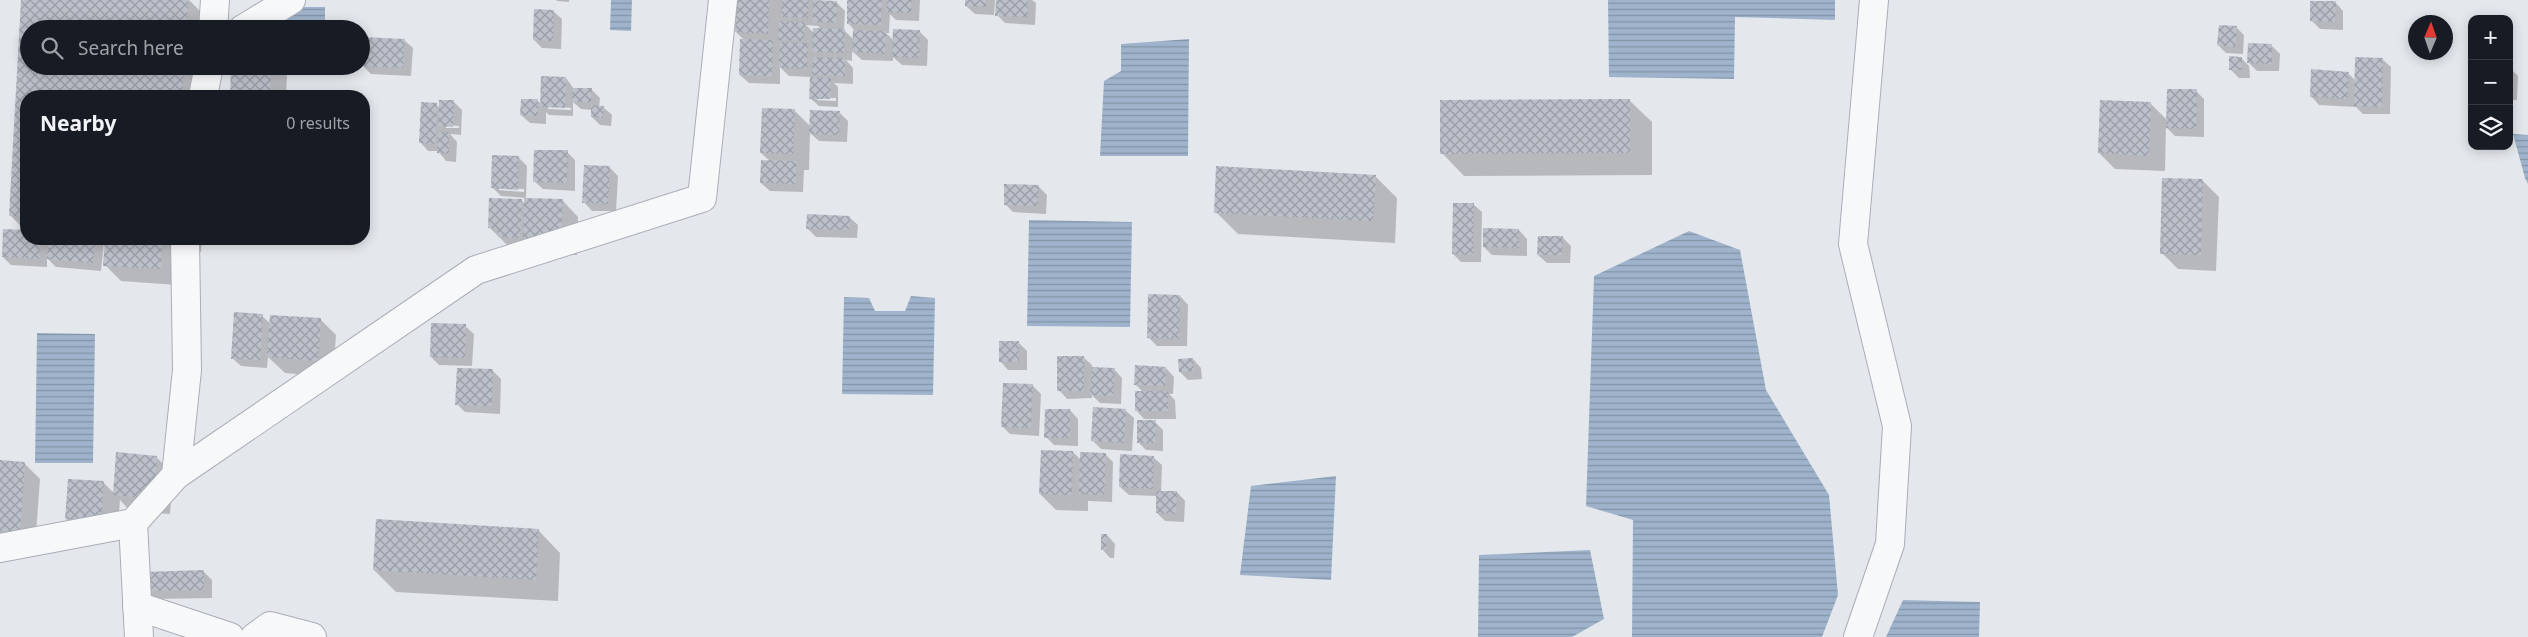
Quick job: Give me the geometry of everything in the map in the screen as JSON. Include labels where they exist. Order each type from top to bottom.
[{"type":"street","points":[[213,20],[214,0]]},
{"type":"street","points":[[258,20],[291,0]]},
{"type":"street","points":[[0,548],[133,522],[176,475],[476,270],[702,198],[723,0]]},
{"type":"street","points":[[1858,637],[1890,544],[1897,426],[1853,244],[1874,0]]},
{"type":"street","points":[[204,90],[207,75]]},
{"type":"street","points":[[176,475],[187,370],[185,245]]},
{"type":"street","points":[[133,522],[139,637]]},
{"type":"street","points":[[137,606],[230,637]]},
{"type":"street","points":[[255,637],[270,626],[312,637]]},
{"type":"water","points":[[611,0],[632,0],[631,31],[610,30]]},
{"type":"water","points":[[1608,0],[1835,0],[1835,20],[1735,17],[1734,79],[1609,77]]},
{"type":"water","points":[[288,7],[325,7],[325,20],[288,20]]},
{"type":"water","points":[[1189,39],[1188,156],[1100,156],[1104,81],[1121,71],[1121,44]]},
{"type":"water","points":[[2513,134],[2528,135],[2528,184]]},
{"type":"water","points":[[1029,220],[1132,222],[1130,327],[1027,326]]},
{"type":"water","points":[[1689,231],[1740,250],[1766,390],[1829,495],[1838,595],[1822,637],[1632,637],[1633,520],[1586,506],[1594,276]]},
{"type":"water","points":[[911,296],[935,298],[933,395],[842,394],[844,297],[869,298],[875,311],[905,311]]},
{"type":"water","points":[[37,333],[95,334],[93,463],[35,463]]},
{"type":"water","points":[[1336,476],[1331,580],[1240,575],[1251,486]]},
{"type":"water","points":[[1590,550],[1604,619],[1572,637],[1478,637],[1479,555]]},
{"type":"water","points":[[1903,600],[1980,602],[1979,637],[1886,637]]},
{"type":"building","points":[[21,0],[188,0],[187,20],[20,20],[20,75],[183,75],[182,90],[20,90],[20,217],[9,216]]},
{"type":"building","points":[[736,0],[769,0],[768,34],[735,32]]},
{"type":"building","points":[[782,0],[809,0],[808,18],[781,17]]},
{"type":"building","points":[[813,0],[837,1],[836,23],[813,22]]},
{"type":"building","points":[[847,0],[882,0],[881,25],[847,24]]},
{"type":"building","points":[[887,0],[912,0],[911,13],[886,12]]},
{"type":"building","points":[[965,0],[986,0],[986,7],[965,6]]},
{"type":"building","points":[[996,0],[1028,0],[1027,17],[995,16]]},
{"type":"building","points":[[2310,1],[2336,1],[2335,22],[2310,21]]},
{"type":"building","points":[[534,9],[554,10],[553,41],[533,40]]},
{"type":"building","points":[[779,21],[805,22],[804,41],[778,40]]},
{"type":"building","points":[[2219,25],[2237,26],[2235,47],[2217,45]]},
{"type":"building","points":[[813,28],[845,29],[844,53],[812,52]]},
{"type":"building","points":[[893,29],[920,30],[919,58],[892,57]]},
{"type":"building","points":[[853,30],[886,31],[885,54],[852,52]]},
{"type":"building","points":[[370,37],[405,39],[403,68],[370,66]]},
{"type":"building","points":[[740,39],[773,40],[772,76],[739,75]]},
{"type":"building","points":[[780,42],[808,43],[807,69],[779,68]]},
{"type":"building","points":[[2248,43],[2272,44],[2272,64],[2247,63]]},
{"type":"building","points":[[2229,56],[2242,57],[2242,70],[2229,70]]},
{"type":"building","points":[[813,57],[845,58],[845,76],[812,75]]},
{"type":"building","points":[[2355,57],[2383,58],[2382,107],[2354,106]]},
{"type":"building","points":[[2311,69],[2349,72],[2347,99],[2310,97]]},
{"type":"building","points":[[231,75],[271,75],[270,90],[230,90]]},
{"type":"building","points":[[541,76],[566,77],[565,108],[540,107]]},
{"type":"building","points":[[810,77],[831,78],[830,99],[809,99]]},
{"type":"building","points":[[572,88],[592,88],[591,102],[572,102]]},
{"type":"building","points":[[2167,89],[2197,89],[2196,129],[2166,128]]},
{"type":"building","points":[[521,99],[538,99],[538,116],[520,115]]},
{"type":"building","points":[[1630,99],[1630,153],[1440,154],[1440,100]]},
{"type":"building","points":[[439,100],[454,100],[453,127],[438,126]]},
{"type":"building","points":[[2100,100],[2151,102],[2149,156],[2098,153]]},
{"type":"building","points":[[421,102],[437,103],[435,144],[419,143]]},
{"type":"building","points":[[591,105],[604,106],[603,118],[591,117]]},
{"type":"building","points":[[762,108],[795,109],[793,154],[760,153]]},
{"type":"building","points":[[810,110],[840,111],[839,135],[809,134]]},
{"type":"building","points":[[438,132],[449,132],[449,154],[437,153]]},
{"type":"building","points":[[534,150],[568,150],[567,183],[533,182]]},
{"type":"building","points":[[492,155],[519,156],[518,190],[491,188]]},
{"type":"building","points":[[761,160],[796,161],[796,184],[760,183]]},
{"type":"building","points":[[584,165],[610,166],[608,204],[582,203]]},
{"type":"building","points":[[1216,166],[1376,175],[1373,221],[1214,213]]},
{"type":"building","points":[[2162,178],[2203,179],[2201,255],[2160,254]]},
{"type":"building","points":[[1004,184],[1039,185],[1038,206],[1004,205]]},
{"type":"building","points":[[489,198],[522,199],[520,238],[498,237],[498,229],[488,228]]},
{"type":"building","points":[[524,198],[563,199],[561,240],[523,238]]},
{"type":"building","points":[[1453,203],[1474,203],[1473,255],[1452,254]]},
{"type":"building","points":[[807,214],[850,216],[849,230],[806,229]]},
{"type":"building","points":[[1483,228],[1519,229],[1519,248],[1483,247]]},
{"type":"building","points":[[3,229],[20,230],[20,245],[40,245],[39,259],[2,257]]},
{"type":"building","points":[[1538,236],[1563,236],[1562,255],[1537,255]]},
{"type":"building","points":[[48,245],[94,245],[93,263],[47,259]]},
{"type":"building","points":[[105,245],[162,245],[161,269],[103,266]]},
{"type":"building","points":[[1148,294],[1180,295],[1179,339],[1147,338]]},
{"type":"building","points":[[234,312],[263,314],[260,360],[231,359]]},
{"type":"building","points":[[270,315],[321,318],[318,361],[267,357]]},
{"type":"building","points":[[431,323],[466,324],[465,358],[430,357]]},
{"type":"building","points":[[999,341],[1019,341],[1019,362],[999,362]]},
{"type":"building","points":[[1057,356],[1084,356],[1084,391],[1057,391]]},
{"type":"building","points":[[1193,358],[1194,371],[1179,372],[1178,359]]},
{"type":"building","points":[[1135,365],[1166,367],[1165,386],[1134,385]]},
{"type":"building","points":[[1092,367],[1115,368],[1113,396],[1090,395]]},
{"type":"building","points":[[457,368],[493,369],[492,406],[455,405]]},
{"type":"building","points":[[1003,383],[1033,384],[1031,428],[1001,427]]},
{"type":"building","points":[[1135,391],[1168,391],[1168,411],[1135,411]]},
{"type":"building","points":[[1093,407],[1126,409],[1124,443],[1091,441]]},
{"type":"building","points":[[1045,409],[1070,409],[1070,438],[1044,438]]},
{"type":"building","points":[[1137,420],[1156,420],[1155,443],[1137,443]]},
{"type":"building","points":[[1041,450],[1073,451],[1072,495],[1039,494]]},
{"type":"building","points":[[116,452],[157,456],[154,499],[113,495]]},
{"type":"building","points":[[1080,452],[1106,453],[1104,495],[1079,494]]},
{"type":"building","points":[[1120,454],[1154,456],[1153,489],[1119,487]]},
{"type":"building","points":[[0,460],[25,462],[20,532],[0,531]]},
{"type":"building","points":[[68,479],[104,481],[101,521],[65,519]]},
{"type":"building","points":[[1156,491],[1177,491],[1176,514],[1156,513]]},
{"type":"building","points":[[376,519],[539,529],[536,580],[373,570]]},
{"type":"building","points":[[1101,534],[1107,534],[1106,550],[1101,550]]},
{"type":"building","points":[[204,570],[204,590],[145,591],[144,572]]}]
